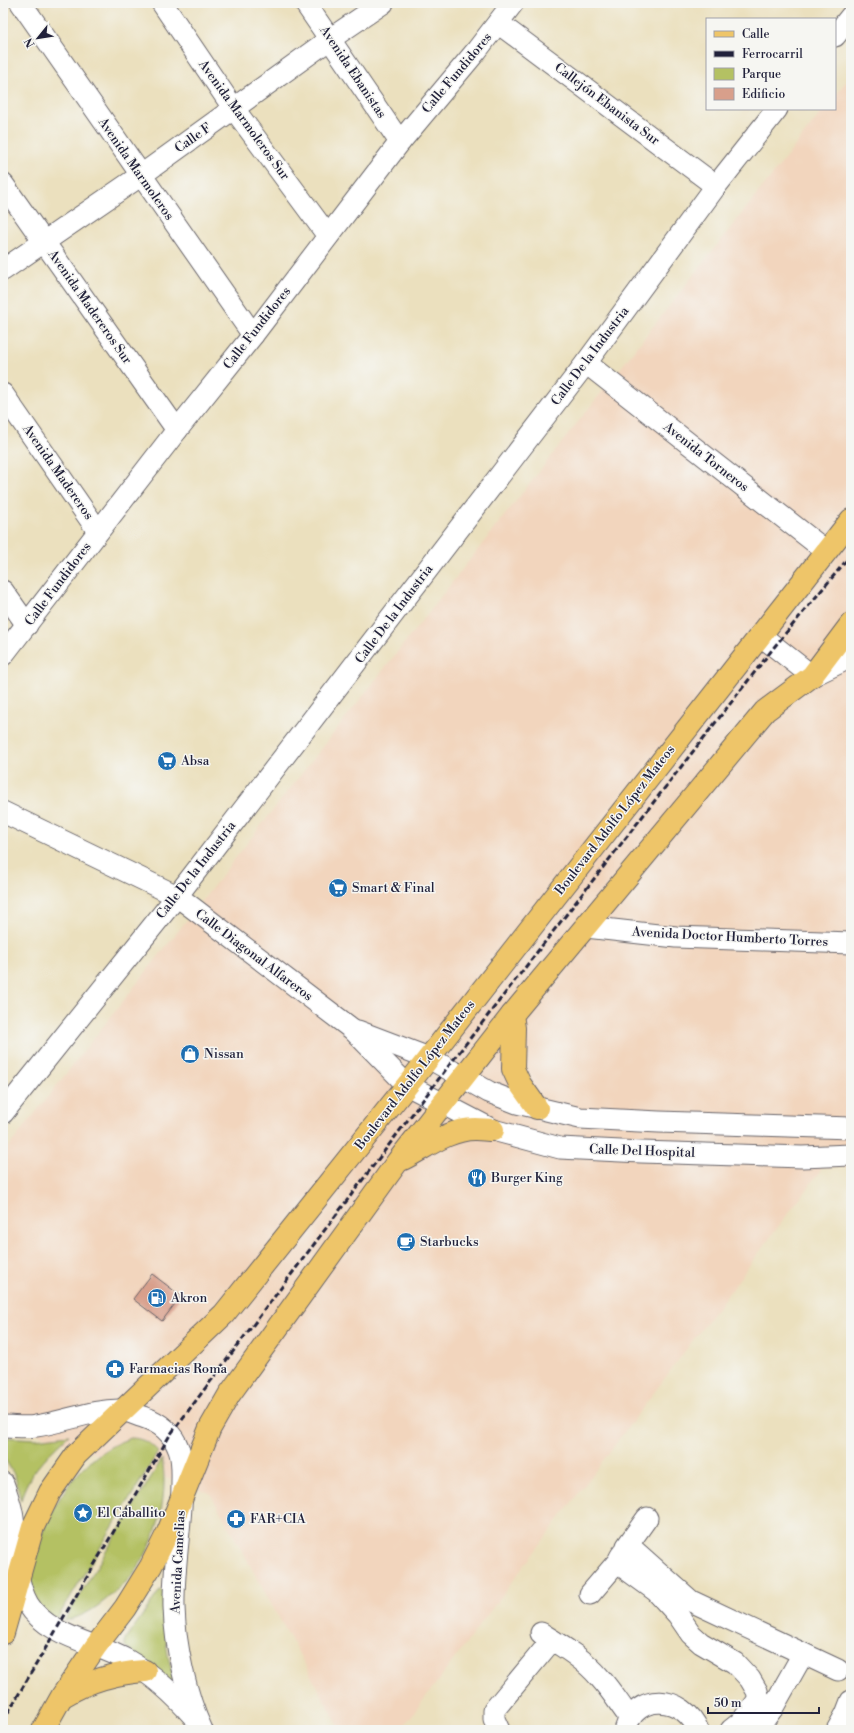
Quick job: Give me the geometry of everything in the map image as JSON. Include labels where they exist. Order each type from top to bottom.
[{"type":"main road","name":"Boulevard Adolfo López Mateos","points":[[3,1633],[33,1527],[50,1492],[76,1455],[224,1314],[429,1058],[851,520]]},
{"type":"main road","points":[[43,1730],[62,1696],[96,1646],[125,1608],[150,1566],[168,1532],[210,1428],[229,1395],[398,1161],[512,1015],[765,711],[812,676],[851,624]]},
{"type":"main road","points":[[512,1015],[514,1028],[513,1068],[520,1084],[538,1108]]},
{"type":"main road","points":[[398,1161],[441,1139],[463,1130],[493,1130]]},
{"type":"main road","points":[[62,1696],[93,1680],[127,1672],[144,1671]]},
{"type":"street","name":"Avenida Marmoleros","points":[[21,3],[140,176],[253,335]]},
{"type":"street","name":"Avenida Marmoleros Sur","points":[[162,3],[234,109],[328,236]]},
{"type":"street","name":"Avenida Ebanistas","points":[[305,3],[400,142]]},
{"type":"street","name":"Calle F","points":[[3,270],[140,176],[382,3]]},
{"type":"street","name":"Calle Fundidores","points":[[3,655],[98,531],[253,335],[400,142],[513,3]]},
{"type":"street","points":[[836,35],[851,16]]},
{"type":"street","name":"Callejón Ebanista Sur","points":[[498,23],[716,186]]},
{"type":"street","name":"Calle De la Industria","points":[[3,1113],[177,896],[586,363],[716,186],[776,110]]},
{"type":"street","name":"Avenida Madereros Sur","points":[[3,184],[177,430]]},
{"type":"street","name":"Avenida Torneros","points":[[586,363],[826,551]]},
{"type":"street","name":"Avenida Madereros","points":[[3,394],[98,531]]},
{"type":"street","points":[[3,592],[27,625]]},
{"type":"street","points":[[760,635],[812,676],[851,657]]},
{"type":"street","name":"Calle Diagonal Alfareros","points":[[3,812],[177,896],[352,1029],[407,1085],[441,1104]]},
{"type":"street","name":"Avenida Doctor Humberto Torres","points":[[586,927],[676,937],[851,943]]},
{"type":"street","name":"Calle Diagonal Alfareros","points":[[352,1029],[429,1058],[465,1077]]},
{"type":"street","points":[[465,1077],[490,1092],[517,1103],[580,1118],[851,1128]]},
{"type":"street","name":"Calle Del Hospital","points":[[441,1104],[493,1130],[560,1148],[802,1157],[851,1155]]},
{"type":"street","points":[[3,1426],[35,1427],[90,1413],[124,1410]]},
{"type":"street","name":"Avenida Camelias","points":[[124,1410],[155,1421],[170,1435],[179,1450],[182,1470],[182,1498],[174,1577],[174,1607],[179,1655],[200,1725]]},
{"type":"street","name":"Avenida Camelias","points":[[3,1483],[12,1512],[18,1577],[28,1603],[39,1619],[55,1630],[96,1646],[144,1671],[180,1701],[200,1725]]},
{"type":"street","points":[[623,1555],[627,1546],[647,1518]]},
{"type":"street","points":[[590,1594],[623,1555],[630,1549],[636,1552],[685,1608],[803,1654],[838,1670]]},
{"type":"street","points":[[685,1608],[691,1634],[700,1643],[735,1663],[750,1679],[766,1704]]},
{"type":"street","points":[[499,1730],[494,1719],[494,1710],[546,1636],[573,1653],[601,1678],[627,1724],[638,1710],[647,1705],[658,1702],[679,1706],[688,1713],[695,1722],[698,1730]]},
{"type":"street","points":[[757,1730],[766,1704],[803,1654]]},
{"type":"street","points":[[837,1730],[851,1701]]},
{"type":"street","points":[[731,1730],[766,1704]]},
{"type":"shaded area","points":[[851,75],[851,1167],[823,1167],[401,1730],[341,1730],[210,1493],[3,1422],[3,1154],[823,110],[836,110],[836,95]]},
{"type":"green space","points":[[69,1435],[33,1473],[21,1501],[15,1476],[3,1456],[3,1437],[35,1439]]},
{"type":"green space","points":[[131,1438],[146,1442],[153,1446],[158,1452],[57,1619],[41,1612],[33,1597],[30,1577],[39,1541],[56,1504],[81,1470],[96,1456]]},
{"type":"green space","points":[[162,1459],[164,1491],[162,1507],[158,1524],[145,1556],[127,1581],[100,1604],[84,1614],[64,1621]]},
{"type":"green space","points":[[160,1590],[164,1593],[167,1648],[171,1670],[185,1703],[143,1660],[125,1646],[125,1640]]},
{"type":"building","name":"Akron","points":[[152,1274],[181,1296],[162,1321],[133,1299]]},
{"type":"railway","points":[[3,1721],[170,1435],[447,1068],[775,646],[851,555]]},
{"type":"place","name":"Absa","points":[[167,761]]},
{"type":"place","name":"Smart & Final","points":[[338,888]]},
{"type":"place","name":"Nissan","points":[[190,1054]]},
{"type":"place","name":"Burger King","points":[[477,1178]]},
{"type":"place","name":"Starbucks","points":[[406,1242]]},
{"type":"place","name":"Akron","points":[[157,1298]]},
{"type":"place","name":"Farmacias Roma","points":[[115,1369]]},
{"type":"place","name":"El Caballito","points":[[83,1513]]},
{"type":"place","name":"FAR+CIA","points":[[236,1519]]}]
